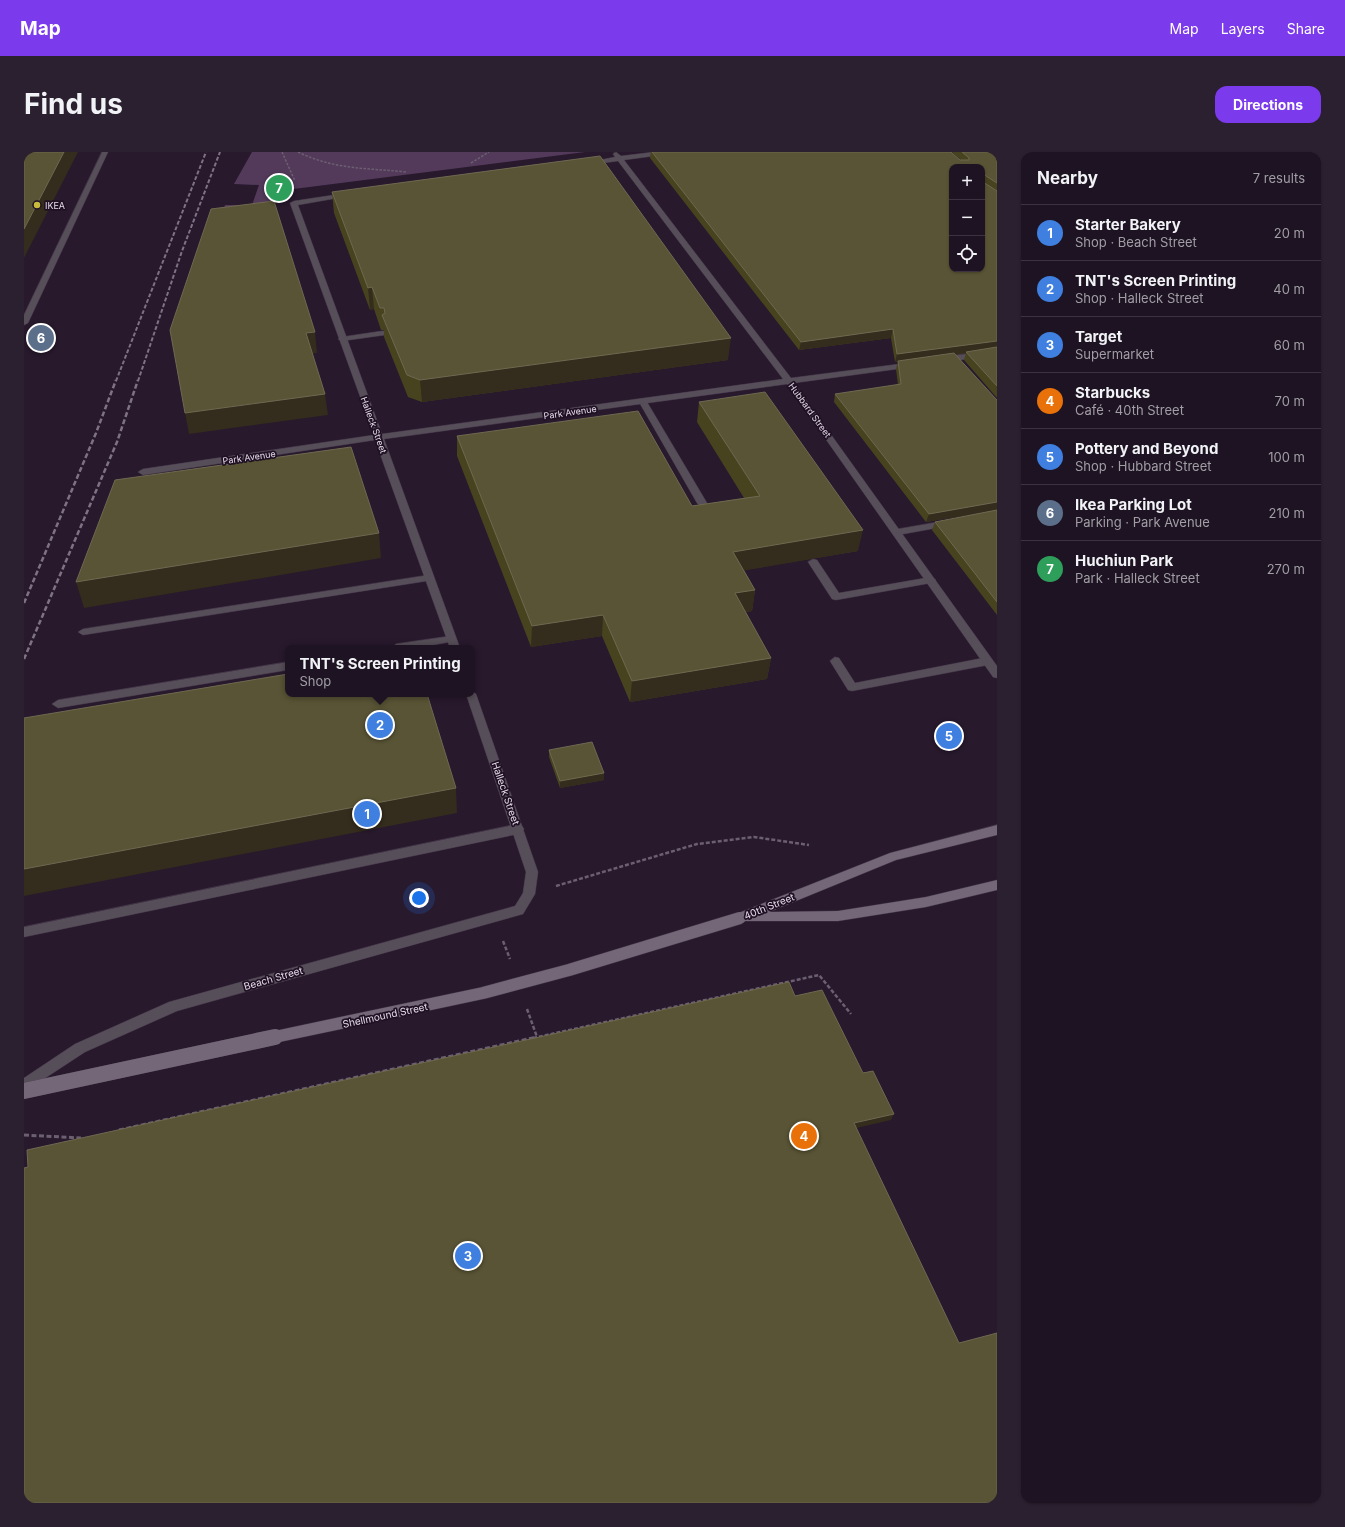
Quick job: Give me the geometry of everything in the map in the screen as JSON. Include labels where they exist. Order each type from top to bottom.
[{"type":"main road","name":"40th Street","points":[[740,918],[894,856],[997,830]]},
{"type":"main road","name":"40th Street","points":[[740,918],[838,916],[926,902],[997,885]]},
{"type":"main road","name":"Shellmound Street","points":[[24,1091],[483,993],[569,970],[740,918]]},
{"type":"street","points":[[24,323],[105,152]]},
{"type":"street","points":[[581,164],[617,155],[670,152]]},
{"type":"street","name":"Hubbard Street","points":[[617,155],[789,381],[898,532],[997,674]]},
{"type":"street","points":[[294,202],[356,194]]},
{"type":"street","name":"Halleck Street","points":[[294,202],[342,339],[453,643]]},
{"type":"street","points":[[342,339],[382,333]]},
{"type":"street","name":"Park Avenue","points":[[143,472],[379,437],[927,362],[957,361],[997,352]]},
{"type":"street","points":[[643,402],[702,503]]},
{"type":"street","points":[[898,532],[959,521]]},
{"type":"street","points":[[813,562],[836,597],[931,580]]},
{"type":"street","points":[[83,632],[430,578]]},
{"type":"street","points":[[430,645],[453,643]]},
{"type":"street","points":[[835,661],[852,688],[988,661]]},
{"type":"street","points":[[58,704],[285,666]]},
{"type":"street","name":"Halleck Street","points":[[472,697],[532,872],[529,894]]},
{"type":"street","points":[[24,932],[518,829]]},
{"type":"street","name":"Beach Street","points":[[24,1086],[80,1048],[174,1006],[519,910],[529,894]]},
{"type":"path","points":[[282,152],[301,192],[294,202]]},
{"type":"path","points":[[298,152],[316,162],[344,168],[407,172]]},
{"type":"path","points":[[470,163],[489,152]]},
{"type":"path","points":[[529,894],[697,844],[754,837],[809,845]]},
{"type":"path","points":[[117,1130],[819,975],[851,1014]]},
{"type":"path","points":[[24,1135],[78,1139],[86,1137]]},
{"type":"shaded area","points":[[252,152],[585,152],[270,192],[275,218],[217,227],[225,205],[252,205],[259,185],[234,184]]},
{"type":"building","points":[[24,152],[64,152],[24,229]]},
{"type":"building","points":[[652,152],[951,152],[960,160],[969,160],[969,158],[962,152],[997,152],[997,183],[985,175],[985,164],[949,164],[949,272],[985,272],[985,183],[997,191],[997,341],[897,354],[893,329],[801,342]]},
{"type":"building","points":[[600,156],[731,338],[420,380],[407,375],[382,315],[385,313],[384,308],[380,308],[372,287],[368,288],[332,192]]},
{"type":"building","points":[[274,201],[315,332],[306,333],[325,394],[185,413],[170,330],[211,209]]},
{"type":"building","points":[[997,347],[997,386],[966,352]]},
{"type":"building","points":[[954,353],[997,400],[997,502],[929,514],[835,394],[901,384],[898,361]]},
{"type":"building","points":[[765,392],[863,530],[733,552],[755,590],[735,593],[771,658],[632,681],[603,615],[532,626],[457,436],[638,411],[692,506],[760,496],[699,402]]},
{"type":"building","points":[[351,447],[379,533],[76,582],[115,480]]},
{"type":"building","points":[[997,510],[997,602],[935,522]]},
{"type":"building","points":[[285,674],[285,697],[428,697],[456,788],[24,869],[24,718]]},
{"type":"building","points":[[592,742],[604,773],[560,781],[549,750]]},
{"type":"building","points":[[789,982],[795,996],[822,990],[863,1073],[873,1071],[894,1114],[854,1123],[959,1343],[997,1333],[997,1503],[24,1503],[24,1168],[28,1167],[27,1150]]},
{"type":"railway","points":[[116,381],[206,152]]},
{"type":"railway","points":[[138,381],[182,251],[220,152]]},
{"type":"railway","points":[[24,603],[96,433],[116,380]]},
{"type":"railway","points":[[24,659],[117,442],[138,380]]},
{"type":"place","name":"Huchiun Park","points":[[279,188]]},
{"type":"place","name":"IKEA","points":[[37,205]]},
{"type":"place","name":"Ikea Parking Lot","points":[[41,338]]},
{"type":"place","name":"TNT's Screen Printing","points":[[380,725]]},
{"type":"place","name":"Pottery and Beyond","points":[[949,736]]},
{"type":"place","name":"Starter Bakery","points":[[367,814]]},
{"type":"place","name":"Starbucks","points":[[804,1136]]},
{"type":"place","name":"Target","points":[[468,1256]]}]
